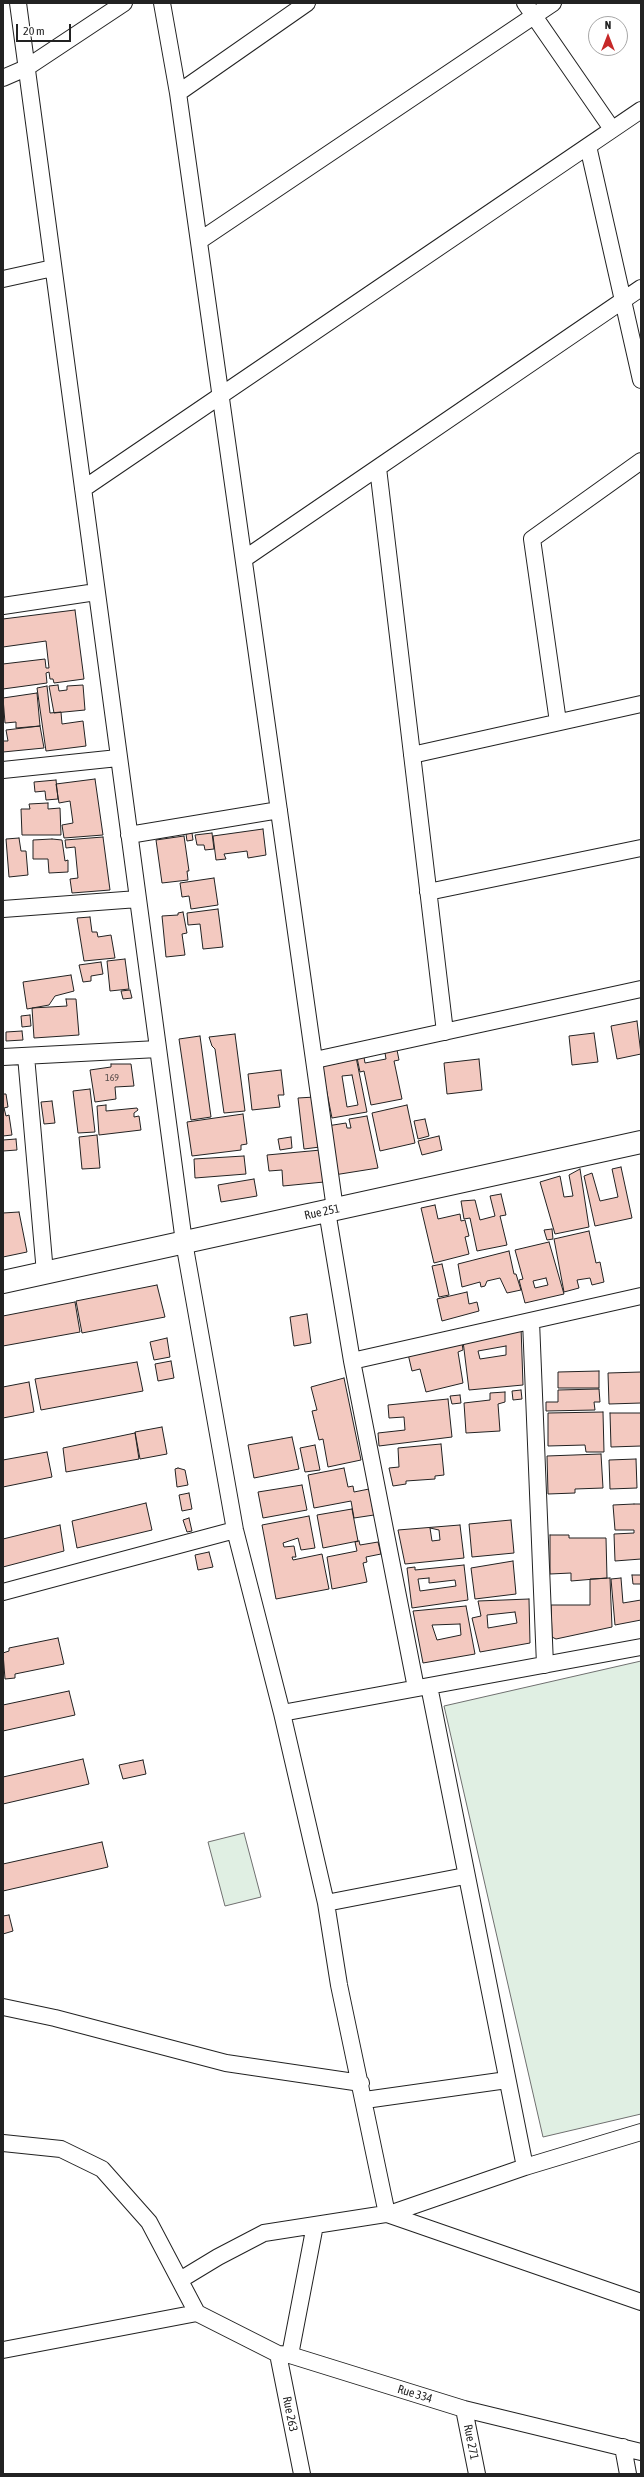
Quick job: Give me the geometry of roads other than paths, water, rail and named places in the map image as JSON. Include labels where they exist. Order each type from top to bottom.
[{"type":"main road","name":"Rue 251","points":[[3,1282],[641,1142]]},
{"type":"street","points":[[18,3],[184,1242],[235,1530],[282,1713],[326,1903],[339,1985],[365,2100],[387,2214]]},
{"type":"street","points":[[3,78],[26,68],[124,3]]},
{"type":"street","points":[[162,3],[178,93],[315,1060],[331,1210],[352,1361],[465,1876],[525,2167]]},
{"type":"street","points":[[178,93],[307,3]]},
{"type":"street","points":[[199,241],[529,10],[553,3]]},
{"type":"street","points":[[529,10],[612,130]]},
{"type":"street","points":[[83,489],[641,110]]},
{"type":"street","points":[[588,146],[641,380]]},
{"type":"street","points":[[3,279],[53,268]]},
{"type":"street","points":[[244,559],[641,288]]},
{"type":"street","points":[[558,722],[532,539],[641,461]]},
{"type":"street","points":[[378,468],[445,1032]]},
{"type":"street","points":[[3,606],[96,592]]},
{"type":"street","points":[[412,755],[641,704]]},
{"type":"street","points":[[3,770],[118,758]]},
{"type":"street","points":[[129,835],[279,810]]},
{"type":"street","points":[[428,892],[641,848]]},
{"type":"street","points":[[3,909],[138,899]]},
{"type":"street","points":[[315,1060],[641,989]]},
{"type":"street","points":[[3,1057],[158,1049]]},
{"type":"street","points":[[26,1056],[45,1273]]},
{"type":"street","points":[[352,1361],[641,1296]]},
{"type":"street","points":[[531,1321],[545,1665]]},
{"type":"street","points":[[3,1592],[235,1530]]},
{"type":"street","points":[[282,1713],[641,1647]]},
{"type":"street","points":[[326,1903],[465,1876]]},
{"type":"street","points":[[3,2008],[55,2018],[226,2063],[361,2083]]},
{"type":"street","points":[[365,2100],[506,2080]]},
{"type":"street","points":[[180,2280],[218,2256],[264,2233],[387,2214],[525,2167],[641,2132]]},
{"type":"street","points":[[3,2143],[61,2149],[102,2169],[149,2222],[197,2313],[3,2350]]},
{"type":"street","points":[[387,2214],[641,2302]]},
{"type":"street","points":[[284,2355],[315,2225]]},
{"type":"street","name":"Rue 334","points":[[197,2313],[284,2355],[464,2409],[641,2452]]},
{"type":"street","name":"Rue 263","points":[[284,2355],[302,2474]]},
{"type":"street","name":"Rue 271","points":[[464,2409],[477,2474]]},
{"type":"street","points":[[623,2447],[628,2474]]}]
